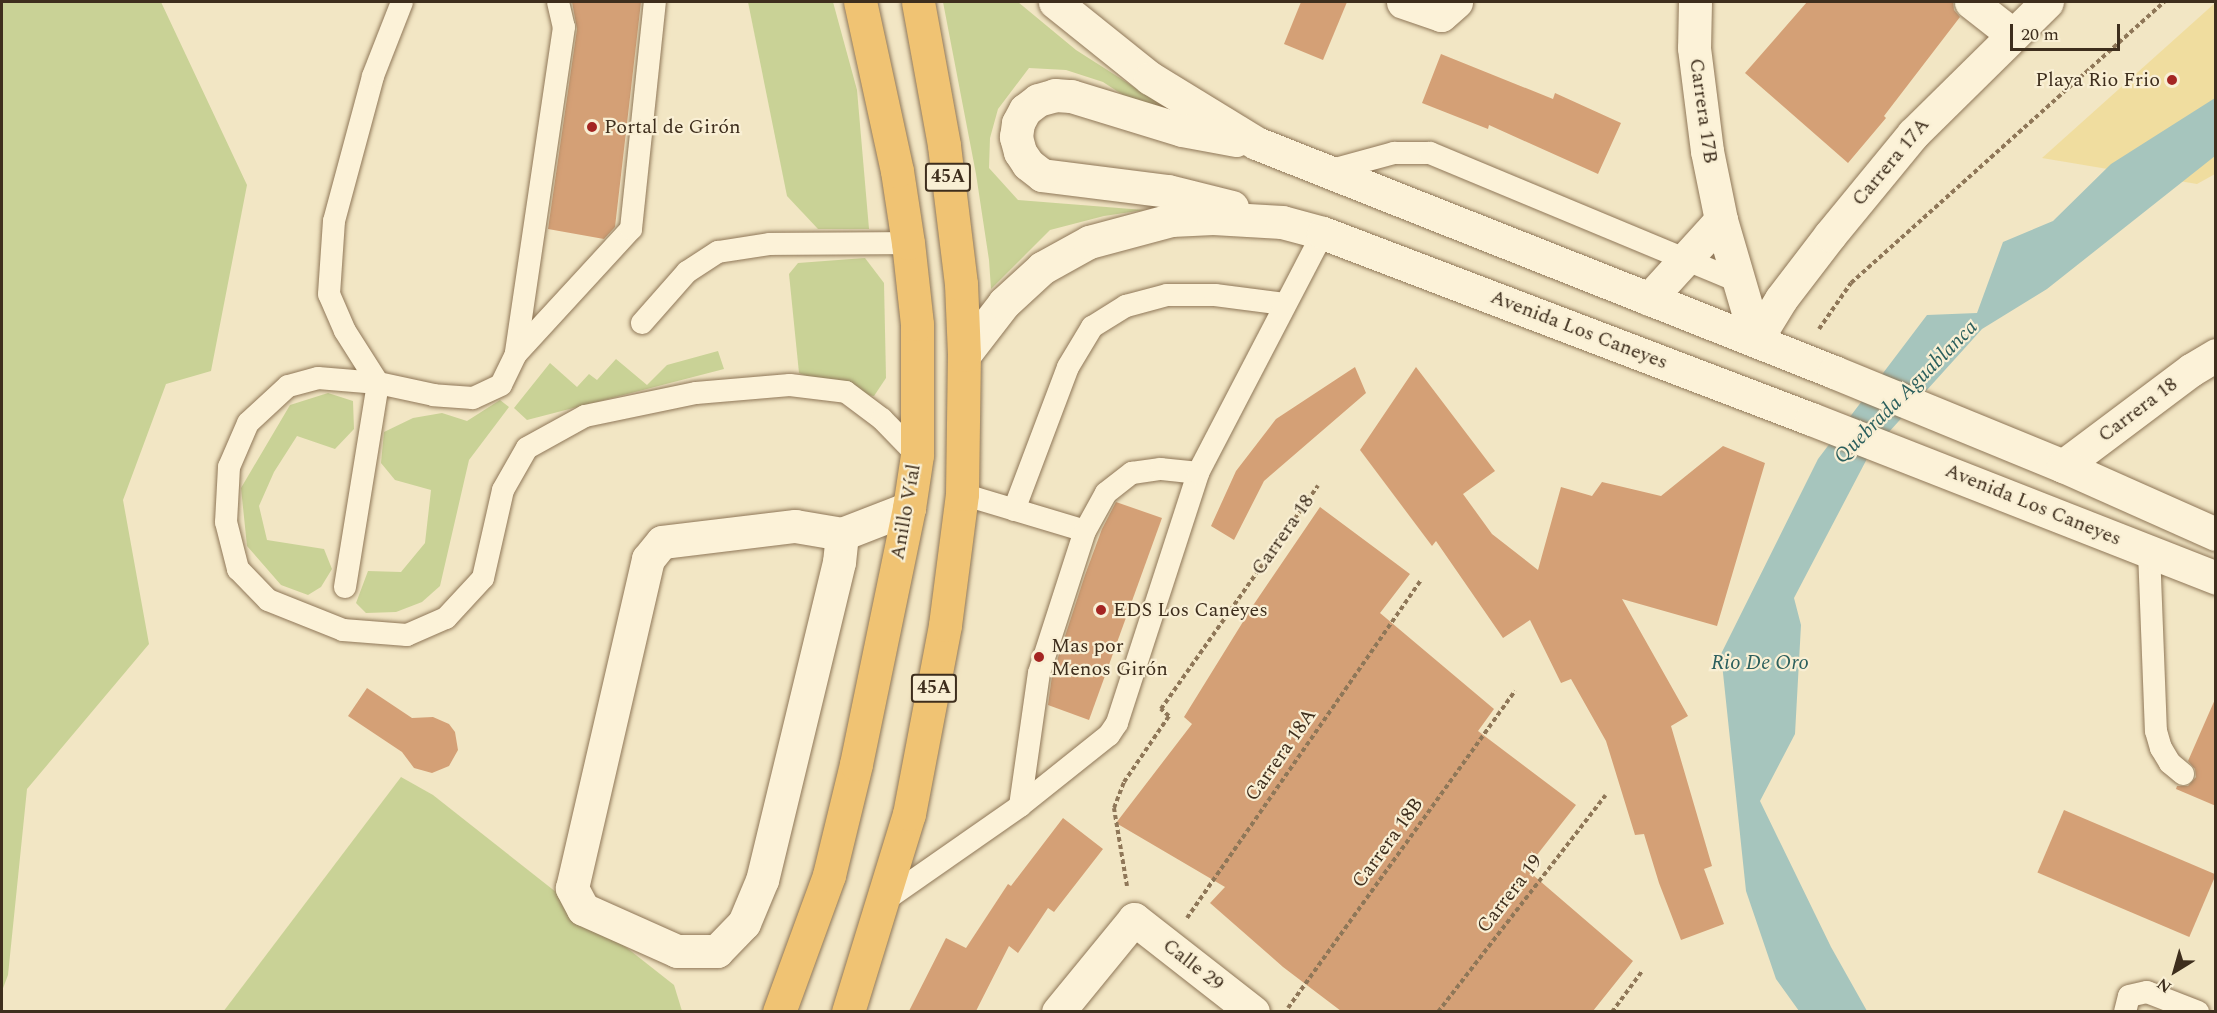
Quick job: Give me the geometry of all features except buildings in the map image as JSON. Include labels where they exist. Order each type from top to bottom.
[{"type":"highway","name":"Anillo Víal","points":[[779,1011],[829,875],[856,764],[909,508],[917,455],[917,324],[908,243],[897,171],[860,2]]},
{"type":"highway","name":"45A","points":[[848,1011],[884,901],[909,813],[945,625],[962,494],[964,355],[961,284],[944,145],[918,2]]},
{"type":"main road","points":[[1055,2],[1150,78],[1256,143],[1323,172],[1756,340],[2007,445],[2063,466],[2216,534]]},
{"type":"main road","points":[[1403,2],[1441,15],[1456,2]]},
{"type":"main road","name":"Carrera 17B","points":[[1695,2],[1694,48],[1707,151],[1721,220],[1756,340]]},
{"type":"main road","points":[[1971,2],[2012,34]]},
{"type":"main road","name":"Carrera 17A","points":[[1756,340],[1782,299],[1830,235],[1913,134],[2047,2]]},
{"type":"main road","points":[[1256,143],[1182,129],[1071,96],[1055,95],[1038,100],[1025,110],[1018,123],[1016,137],[1020,152],[1028,164],[1042,175],[1168,191],[1214,201],[1282,222]]},
{"type":"main road","name":"Avenida Los Caneyes","points":[[964,355],[1004,303],[1042,268],[1089,242],[1171,220],[1213,218],[1282,222],[1323,233],[1811,418],[2216,578]]},
{"type":"main road","points":[[1649,299],[1721,220]]},
{"type":"main road","name":"Carrera 18","points":[[2063,466],[2191,370],[2216,355]]},
{"type":"main road","points":[[842,534],[839,562],[762,880],[744,923],[717,951],[677,951],[583,909],[573,888],[648,560],[662,542],[795,526],[842,534],[909,508]]},
{"type":"main road","points":[[1058,1011],[1134,919]]},
{"type":"main road","name":"Calle 29","points":[[1134,919],[1253,1011]]},
{"type":"lane","points":[[345,587],[378,383],[345,332],[329,294],[334,221],[373,76],[402,2]]},
{"type":"lane","points":[[516,354],[564,27],[558,2]]},
{"type":"lane","points":[[655,2],[631,229],[516,354],[501,385],[473,398],[434,394],[378,383],[318,378],[288,386],[248,423],[229,467],[226,522],[238,569],[268,600],[343,630],[407,635],[446,618],[483,578],[503,490],[527,448],[585,416],[696,393],[790,385],[846,392],[882,418],[917,455]]},
{"type":"lane","points":[[1323,172],[1394,153],[1430,153],[1738,281]]},
{"type":"lane","points":[[884,901],[1020,806],[1097,747],[1117,723],[1198,473],[1323,233]]},
{"type":"lane","points":[[642,323],[687,272],[718,252],[770,244],[908,243]]},
{"type":"lane","points":[[1014,510],[1068,367],[1092,327],[1126,306],[1167,295],[1215,295],[1284,304]]},
{"type":"lane","points":[[1020,806],[1039,673],[1084,531],[1106,493],[1132,473],[1161,469],[1198,473]]},
{"type":"lane","points":[[962,494],[1084,531]]},
{"type":"lane","points":[[2149,551],[2156,731],[2161,748],[2170,763],[2183,774]]},
{"type":"lane","points":[[2125,1011],[2129,996],[2147,992],[2198,1011]]},
{"type":"path","points":[[1818,334],[1851,283],[2164,2]]},
{"type":"path","name":"Carrera 18","points":[[1134,919],[1114,808],[1124,782],[1169,716],[1161,709],[1318,486]]},
{"type":"path","name":"Carrera 18A","points":[[1168,945],[1420,581]]},
{"type":"path","name":"Carrera 18B","points":[[1286,1011],[1515,691]]},
{"type":"path","name":"Carrera 19","points":[[1438,1011],[1606,795]]},
{"type":"path","points":[[1612,1011],[1643,970]]},
{"type":"green space","points":[[2,2],[161,2],[247,185],[211,371],[166,384],[123,500],[149,644],[27,789],[8,975],[2,991]]},
{"type":"green space","points":[[748,2],[833,2],[857,90],[869,229],[818,229],[787,196]]},
{"type":"green space","points":[[943,2],[1018,2],[1076,50],[1184,119],[1143,108],[1103,82],[1066,70],[1029,68],[998,109],[990,138],[989,168],[1018,200],[1144,210],[1104,216],[1050,230],[991,289],[976,174]]},
{"type":"green space","points":[[865,258],[884,283],[886,378],[874,396],[846,392],[799,373],[789,274],[798,263]]},
{"type":"green space","points":[[718,351],[724,369],[527,420],[514,408],[550,363],[577,387],[589,374],[597,380],[616,359],[647,385],[667,365]]},
{"type":"green space","points":[[328,393],[353,401],[354,429],[335,449],[297,436],[274,472],[259,506],[267,540],[324,549],[332,569],[321,587],[308,595],[281,585],[247,546],[241,488],[290,405]]},
{"type":"green space","points":[[500,400],[509,407],[469,460],[440,586],[422,602],[396,612],[366,613],[356,603],[368,571],[401,572],[425,543],[431,490],[395,480],[381,463],[384,432],[413,418],[442,413],[467,421]]},
{"type":"green space","points":[[401,777],[433,795],[674,985],[682,1011],[223,1012]]},
{"type":"sand","name":"Playa Rio Frio","points":[[2215,3],[2215,174],[2197,184],[2042,158]]},
{"type":"water","name":"Rio De Oro","points":[[2215,98],[2215,156],[2047,289],[1982,329],[1870,453],[1794,598],[1801,625],[1795,734],[1760,801],[1831,947],[1867,1011],[1799,1011],[1776,979],[1746,891],[1721,654],[1818,459],[1927,315],[1977,313],[2003,242],[2053,221],[2111,164]]},
{"type":"place","name":"Playa Rio Frio","points":[[2172,80]]},
{"type":"place","name":"Portal de Girón","points":[[592,127]]},
{"type":"place","name":"EDS Los Caneyes","points":[[1101,610]]},
{"type":"place","name":"Mas por Menos Girón","points":[[1039,657]]},
{"type":"water label","name":"Quebrada Aguablanca","points":[[1906,392]]}]
